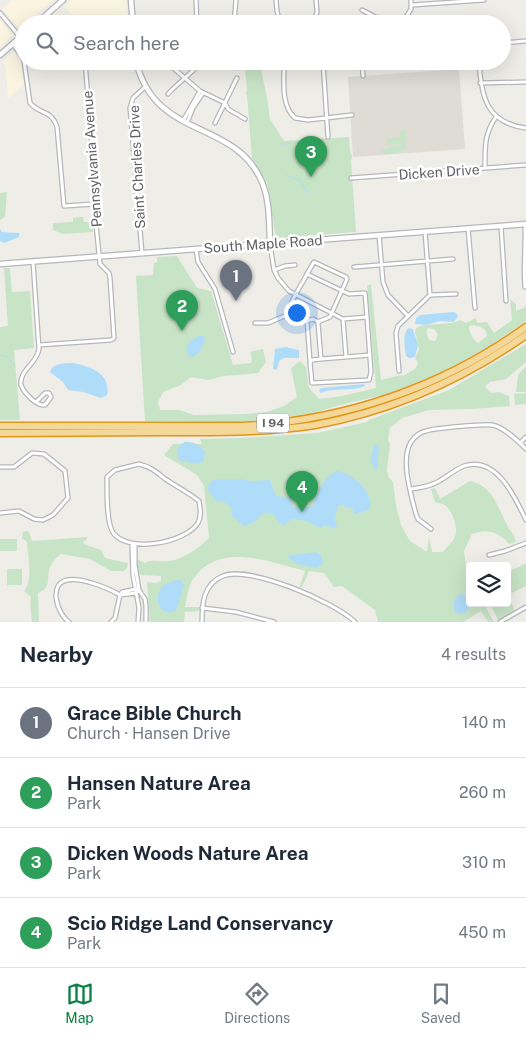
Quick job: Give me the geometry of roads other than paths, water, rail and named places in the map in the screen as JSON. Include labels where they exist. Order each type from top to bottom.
[{"type":"highway","name":"I 94","points":[[0,426],[243,426],[323,416],[380,402],[438,379],[482,356],[526,327]]},
{"type":"highway","name":"I 94","points":[[0,433],[238,432],[279,430],[317,424],[366,413],[421,394],[470,371],[526,335]]},
{"type":"street","points":[[46,15],[63,0]]},
{"type":"street","points":[[131,0],[132,15]]},
{"type":"street","points":[[196,0],[197,15]]},
{"type":"street","points":[[235,15],[236,0]]},
{"type":"street","points":[[276,0],[279,15]]},
{"type":"street","points":[[316,0],[316,15]]},
{"type":"street","points":[[407,15],[412,6],[412,0]]},
{"type":"street","points":[[412,6],[484,0]]},
{"type":"street","points":[[362,10],[372,15]]},
{"type":"street","points":[[0,13],[15,29]]},
{"type":"street","points":[[511,42],[526,41]]},
{"type":"street","points":[[0,55],[13,44],[15,47]]},
{"type":"street","points":[[25,70],[29,101],[32,106],[48,113],[56,124],[64,206],[94,204]]},
{"type":"street","name":"Pennsylvania Avenue","points":[[86,70],[99,256]]},
{"type":"street","points":[[139,70],[145,87],[162,108],[231,145],[247,159],[257,172],[267,196],[274,270],[283,285],[296,296],[343,318],[367,317]]},
{"type":"street","points":[[176,70],[202,92],[224,103],[228,109],[245,119]]},
{"type":"street","points":[[168,94],[181,80],[189,76],[194,70]]},
{"type":"street","points":[[284,70],[286,103],[291,115],[301,120],[352,115]]},
{"type":"street","points":[[324,70],[328,137]]},
{"type":"street","points":[[363,70],[363,76]]},
{"type":"street","points":[[479,70],[484,98],[496,117],[509,125],[526,128]]},
{"type":"street","points":[[215,123],[237,78]]},
{"type":"street","points":[[480,82],[526,82]]},
{"type":"street","name":"Saint Charles Drive","points":[[142,253],[130,108],[135,96],[145,87]]},
{"type":"street","points":[[185,122],[202,92]]},
{"type":"street","points":[[485,168],[485,138],[496,117]]},
{"type":"street","name":"Dicken Drive","points":[[352,178],[526,165]]},
{"type":"street","points":[[525,224],[526,240],[523,265],[525,287]]},
{"type":"street","name":"South Maple Road","points":[[0,264],[525,224]]},
{"type":"street","points":[[501,226],[506,301]]},
{"type":"street","points":[[468,228],[474,308]]},
{"type":"street","points":[[425,232],[430,295]]},
{"type":"street","points":[[379,235],[383,282],[388,295],[408,316]]},
{"type":"street","points":[[196,249],[198,262],[215,290],[233,352]]},
{"type":"street","points":[[39,346],[114,339],[110,278],[109,273],[101,266],[99,256]]},
{"type":"street","points":[[354,267],[453,259]]},
{"type":"street","points":[[33,261],[39,346],[38,356],[22,375],[20,381],[22,389],[40,406],[44,406],[51,399],[50,395],[45,393],[36,402]]},
{"type":"street","points":[[255,323],[268,322],[287,316],[288,308],[312,263],[316,263],[346,277],[347,282],[343,290],[330,317],[319,322],[310,320],[306,323],[311,382],[314,384],[367,380],[371,375],[365,293],[352,294],[343,290],[307,274]]},
{"type":"street","points":[[274,270],[295,265]]},
{"type":"street","points":[[399,370],[397,329],[401,322],[430,295],[456,294]]},
{"type":"street","points":[[343,318],[346,357]]},
{"type":"street","points":[[319,322],[321,359]]},
{"type":"street","points":[[310,361],[370,356]]},
{"type":"street","points":[[431,529],[418,519],[406,466],[408,451],[416,437],[426,430],[492,425],[501,429],[526,449]]},
{"type":"street","points":[[520,443],[526,436]]},
{"type":"street","points":[[0,467],[14,466],[32,453],[44,454],[65,471],[68,498],[53,515],[43,520],[34,519],[18,511],[0,513]]},
{"type":"street","points":[[139,464],[150,466],[164,478],[199,501],[201,512],[198,524],[173,541],[133,545],[115,536],[111,528],[107,477],[115,470],[139,464]]},
{"type":"street","points":[[411,489],[433,484],[464,466],[484,467],[508,485],[526,520]]},
{"type":"street","points":[[489,555],[519,547],[526,543]]},
{"type":"street","points":[[133,545],[138,622]]},
{"type":"street","points":[[202,622],[205,593],[214,581],[222,576],[242,574],[278,583],[319,598],[355,622]]},
{"type":"street","points":[[69,622],[61,615],[57,602],[57,590],[64,580],[70,579],[86,582],[120,595]]},
{"type":"street","points":[[111,622],[115,618],[122,592],[137,591],[145,599],[146,622]]},
{"type":"street","points":[[500,622],[526,607]]},
{"type":"street","points":[[202,608],[236,612],[274,622]]},
{"type":"street","points":[[138,616],[147,615]]},
{"type":"water","points":[[0,229],[2,232],[19,233],[19,237],[4,243],[0,241]]},
{"type":"water","points":[[454,312],[458,317],[453,322],[440,321],[427,325],[415,324],[416,318],[420,315]]},
{"type":"water","points":[[408,328],[413,329],[418,345],[415,357],[409,358],[406,356],[404,341]]},
{"type":"water","points":[[201,335],[205,338],[201,349],[193,357],[188,355],[187,348],[190,341]]},
{"type":"water","points":[[285,347],[299,350],[299,358],[284,358],[279,361],[277,370],[273,369],[275,349]]},
{"type":"water","points":[[73,363],[93,369],[103,376],[106,381],[107,395],[101,398],[83,392],[68,390],[63,382],[50,372],[56,365]]},
{"type":"water","points":[[364,384],[365,386],[354,389],[331,390],[321,393],[319,391],[321,388]]},
{"type":"water","points":[[185,442],[194,443],[205,452],[203,462],[196,464],[179,460],[177,450]]},
{"type":"water","points":[[376,444],[379,446],[377,471],[371,458]]},
{"type":"water","points":[[338,471],[356,480],[366,490],[369,496],[370,509],[354,514],[352,508],[345,507],[344,504],[338,506],[335,518],[337,526],[334,529],[325,525],[320,528],[307,521],[292,519],[282,526],[272,513],[263,513],[255,522],[244,526],[232,516],[231,507],[222,501],[217,502],[209,492],[208,485],[215,479],[270,480],[276,496],[291,498],[293,507],[304,509],[313,505],[325,480]]},
{"type":"water","points":[[316,552],[321,555],[323,562],[322,565],[316,568],[297,564],[287,556]]},
{"type":"water","points":[[180,579],[184,585],[176,611],[165,612],[159,605],[159,591],[166,584]]},
{"type":"water","points":[[466,595],[466,607],[469,607],[466,612],[458,614],[454,610],[454,602],[458,596]]},
{"type":"waterway","points":[[281,144],[304,143],[316,146]]},
{"type":"waterway","points":[[278,167],[287,176],[300,180],[310,194]]},
{"type":"waterway","points":[[0,355],[7,356],[15,366]]},
{"type":"place","name":"Dicken Woods Nature Area","points":[[311,177]]},
{"type":"place","name":"Grace Bible Church","points":[[236,301]]},
{"type":"place","name":"Hansen Nature Area","points":[[182,331]]},
{"type":"place","name":"Scio Ridge Land Conservancy","points":[[302,512]]}]
